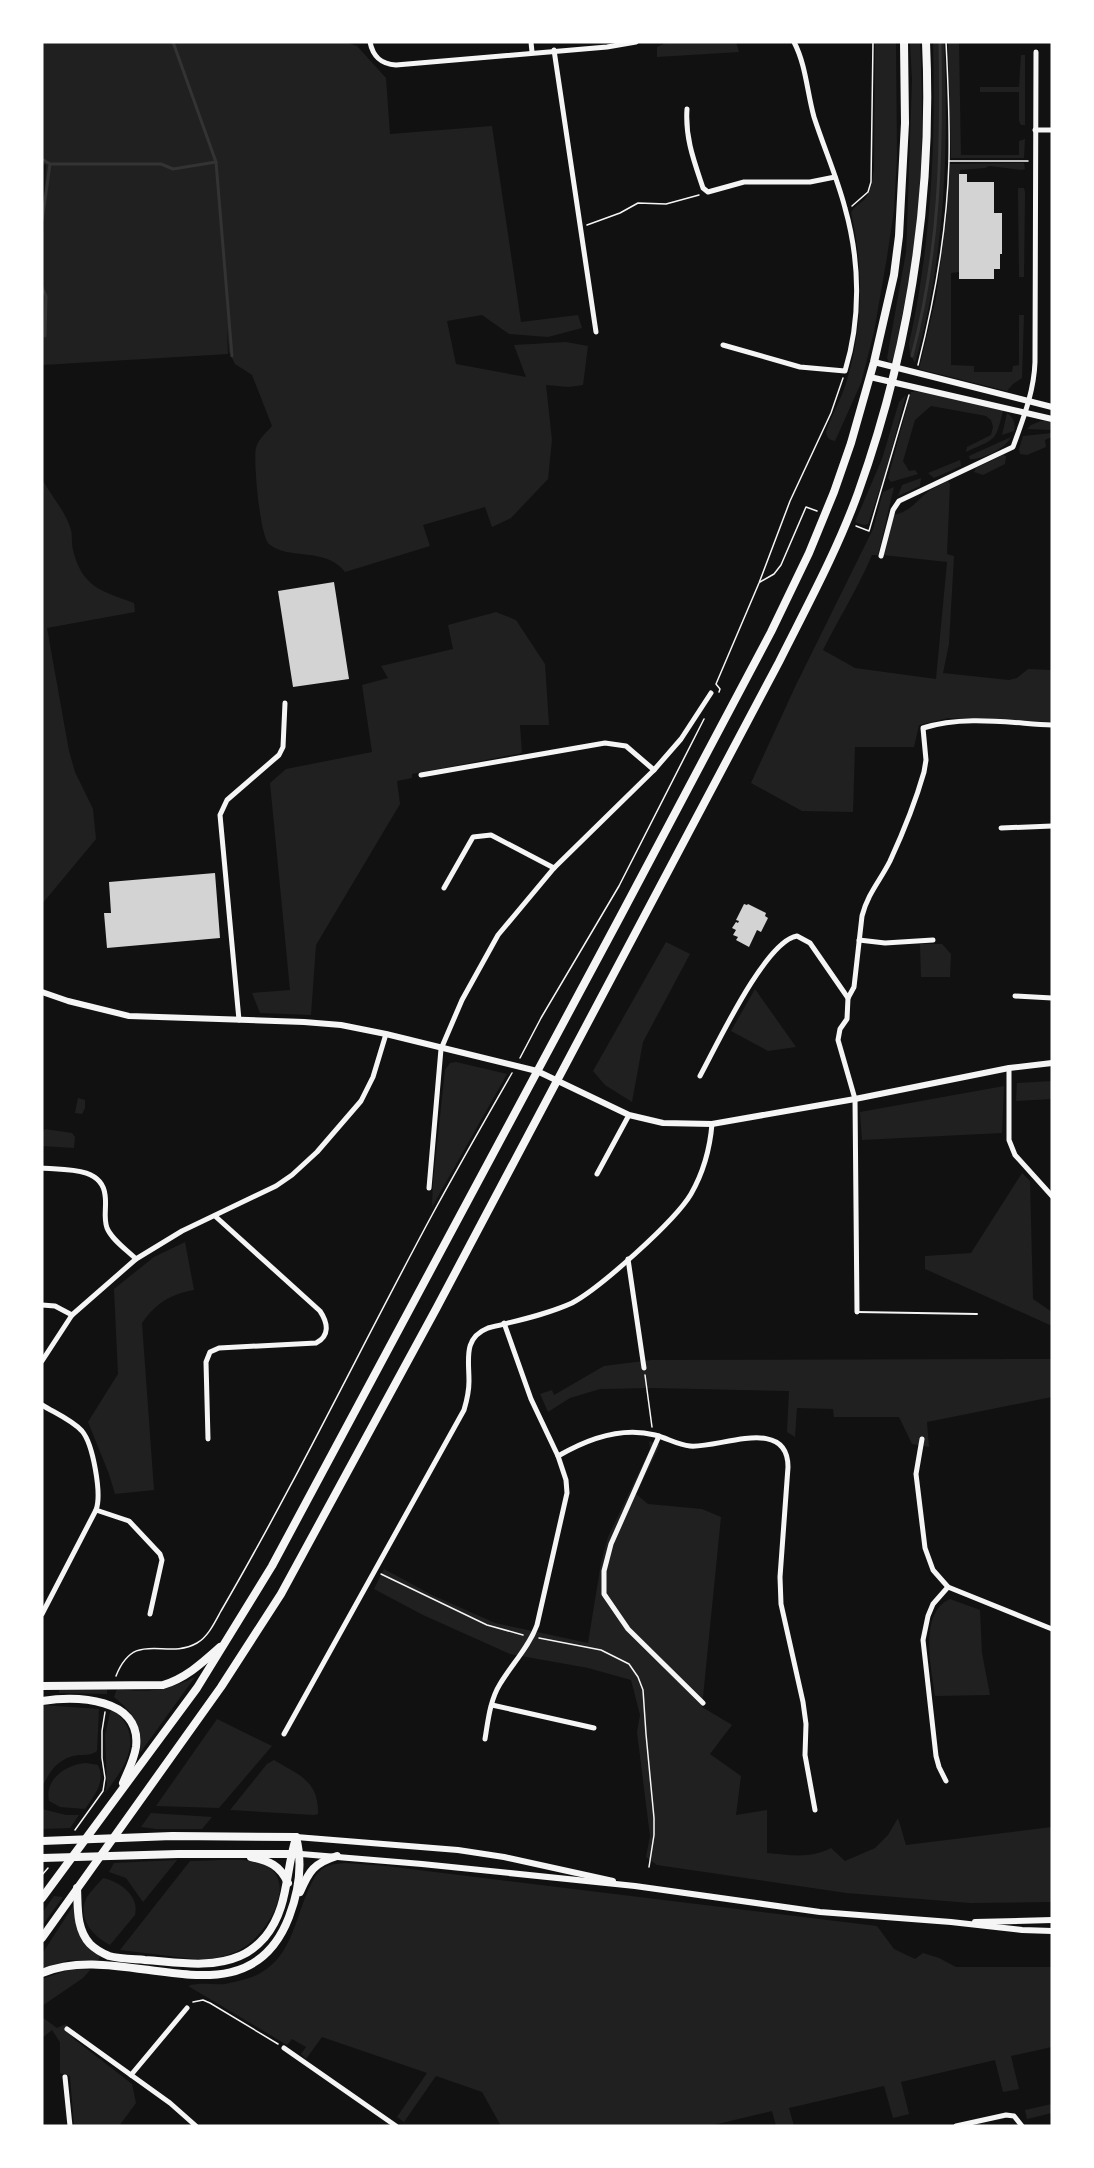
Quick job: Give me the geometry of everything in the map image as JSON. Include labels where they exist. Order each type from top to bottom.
[{"type":"main road","points":[[42,1898],[196,1688],[272,1566],[765,642],[809,553],[841,472],[870,377],[894,275],[899,236],[905,123],[904,42]]},
{"type":"main road","points":[[42,1938],[76,1887],[144,1796],[248,1648],[280,1594],[436,1309],[779,662],[828,563],[858,495],[892,382],[909,308],[920,236],[928,123],[926,42]]},
{"type":"main road","points":[[42,1686],[163,1685],[188,1674],[228,1640]]},
{"type":"main road","points":[[42,1701],[99,1701],[111,1704],[129,1720],[136,1735],[136,1745],[118,1795]]},
{"type":"main road","points":[[42,1841],[172,1836],[296,1837]]},
{"type":"main road","points":[[76,1887],[81,1929],[100,1952],[119,1957],[194,1964],[225,1961],[254,1948],[266,1936],[278,1916],[288,1884],[291,1854],[296,1837]]},
{"type":"main road","points":[[294,1904],[300,1875],[301,1854],[296,1837]]},
{"type":"main road","points":[[42,1858],[178,1854],[301,1854]]},
{"type":"main road","points":[[241,1854],[274,1864],[281,1870],[288,1884]]},
{"type":"main road","points":[[42,1973],[65,1966],[88,1965],[207,1975],[235,1972],[251,1966],[265,1957],[282,1934],[304,1882],[314,1868],[319,1863],[337,1856]]},
{"type":"street","points":[[370,42],[372,52],[377,58],[382,62],[396,65],[607,47],[636,42]]},
{"type":"street","points":[[531,42],[532,52]]},
{"type":"street","points":[[723,345],[800,366],[845,371],[851,352],[857,302],[852,239],[845,208],[809,100],[804,70],[794,42]]},
{"type":"street","points":[[554,50],[596,332]]},
{"type":"street","points":[[880,556],[893,510],[899,501],[1013,447],[1025,413],[1034,377],[1035,362],[1036,52]]},
{"type":"street","points":[[687,109],[686,134],[689,146],[703,188],[708,192],[744,182],[810,182],[835,177]]},
{"type":"street","points":[[1035,130],[1052,130]]},
{"type":"street","points":[[874,362],[1052,407]]},
{"type":"street","points":[[870,377],[1052,418]]},
{"type":"street","points":[[429,1188],[441,1049],[462,1000],[498,935],[554,868],[654,770],[681,739],[711,693]]},
{"type":"street","points":[[239,1020],[220,815],[227,800],[279,755],[282,747],[285,703]]},
{"type":"street","points":[[857,1312],[855,1099],[838,1040],[840,1029],[847,1019],[848,998],[854,987],[865,904],[890,861],[921,782],[926,760],[923,728],[934,724],[963,721],[1052,725]]},
{"type":"street","points":[[421,776],[605,743],[626,746],[654,770]]},
{"type":"street","points":[[1001,828],[1052,826]]},
{"type":"street","points":[[444,888],[473,837],[491,835],[554,868]]},
{"type":"street","points":[[700,1076],[752,982],[772,954],[792,937],[802,937],[810,943],[848,998]]},
{"type":"street","points":[[859,940],[885,943],[933,940]]},
{"type":"street","points":[[42,992],[129,1016],[341,1025],[386,1034],[537,1071],[629,1115],[663,1124],[711,1124],[855,1099],[1009,1068],[1052,1063]]},
{"type":"street","points":[[1015,996],[1052,998]]},
{"type":"street","points":[[42,1361],[72,1316],[136,1259],[182,1231],[276,1186],[317,1152],[361,1101],[373,1077],[386,1034]]},
{"type":"street","points":[[1009,1068],[1011,1148],[1052,1196]]},
{"type":"street","points":[[597,1174],[629,1115]]},
{"type":"street","points":[[284,1734],[464,1410],[468,1389],[467,1357],[471,1341],[481,1331],[573,1302],[628,1259],[669,1220],[690,1196],[709,1149],[711,1124]]},
{"type":"street","points":[[42,1168],[79,1171],[96,1177],[105,1191],[105,1218],[108,1229],[136,1259]]},
{"type":"street","points":[[208,1439],[206,1362],[210,1352],[219,1348],[316,1343],[326,1334],[327,1326],[320,1311],[215,1216]]},
{"type":"street","points":[[628,1259],[644,1368]]},
{"type":"street","points":[[42,1305],[55,1306],[72,1316]]},
{"type":"street","points":[[485,1739],[499,1685],[533,1637],[567,1493],[566,1480],[558,1456],[531,1399],[504,1323]]},
{"type":"street","points":[[42,1405],[73,1424],[84,1434],[88,1442],[98,1487],[96,1510],[42,1614]]},
{"type":"street","points":[[558,1456],[598,1436],[636,1432],[656,1435],[691,1446],[747,1437],[760,1438],[778,1444],[788,1457],[780,1577],[781,1604],[803,1702],[806,1755],[815,1810]]},
{"type":"street","points":[[656,1435],[611,1544],[604,1571],[604,1594],[627,1629],[703,1703]]},
{"type":"street","points":[[922,1439],[916,1474],[922,1532],[929,1560],[941,1580],[948,1587],[1052,1629]]},
{"type":"street","points":[[96,1510],[129,1521],[160,1554],[162,1560],[150,1614]]},
{"type":"street","points":[[946,1781],[936,1756],[923,1640],[933,1604],[948,1587]]},
{"type":"street","points":[[492,1705],[594,1728]]},
{"type":"street","points":[[296,1837],[458,1850],[568,1870],[635,1886]]},
{"type":"street","points":[[301,1854],[635,1886],[820,1912],[1052,1931]]},
{"type":"street","points":[[951,1922],[1052,1920]]},
{"type":"street","points":[[130,2075],[187,2008]]},
{"type":"street","points":[[67,2029],[187,2116],[196,2126]]},
{"type":"street","points":[[284,2048],[396,2126]]},
{"type":"street","points":[[65,2077],[70,2126]]},
{"type":"street","points":[[956,2126],[1006,2115],[1014,2116],[1022,2126]]},
{"type":"lane","points":[[857,1312],[977,1314]]},
{"type":"path","points":[[845,208],[862,198],[868,192],[872,182],[873,42]]},
{"type":"path","points":[[916,373],[936,286],[949,161],[946,42]]},
{"type":"path","points":[[949,161],[1027,160],[1036,162]]},
{"type":"path","points":[[580,227],[620,213],[638,203],[676,203],[708,192]]},
{"type":"path","points":[[717,698],[720,689],[716,684],[759,583],[790,501],[831,413],[845,371]]},
{"type":"path","points":[[856,526],[869,531],[912,386]]},
{"type":"path","points":[[759,583],[774,574],[781,565],[806,507],[817,510]]},
{"type":"path","points":[[115,1680],[121,1664],[131,1653],[148,1647],[183,1648],[196,1644],[213,1625],[256,1551],[431,1216],[541,1018],[619,886],[695,733],[707,714]]},
{"type":"path","points":[[644,1368],[656,1435]]},
{"type":"path","points":[[375,1571],[487,1625],[533,1637],[601,1650],[629,1664],[644,1690],[654,1818],[649,1867]]},
{"type":"path","points":[[101,1795],[105,1778],[102,1731],[106,1708]]},
{"type":"path","points":[[187,2008],[192,2003],[203,2000],[284,2048]]},
{"type":"shaded area","points":[[42,42],[345,42],[357,46],[386,78],[390,134],[492,126],[521,322],[578,315],[582,328],[548,337],[509,334],[482,315],[447,321],[456,364],[526,377],[514,345],[566,342],[588,346],[583,385],[569,387],[546,385],[552,440],[548,479],[511,518],[492,527],[485,507],[423,525],[430,546],[345,572],[328,559],[277,549],[269,544],[266,538],[258,498],[255,455],[258,442],[272,426],[252,375],[235,364],[229,352],[227,327],[228,354],[43,365],[42,259],[46,165],[42,164]]},
{"type":"shaded area","points":[[668,42],[736,42],[739,52],[657,57],[657,47]]},
{"type":"shaded area","points":[[875,42],[896,42],[897,157],[894,210],[874,332],[861,383],[835,441],[827,436],[826,432],[847,380],[859,318],[860,276],[851,213],[867,196],[874,169]]},
{"type":"shaded area","points":[[910,42],[920,42],[922,112],[920,182],[908,286],[896,349],[890,364],[887,358],[906,252],[912,80]]},
{"type":"shaded area","points":[[933,42],[944,42],[946,123],[943,204],[933,284],[915,363],[910,354],[909,344],[927,232],[933,156]]},
{"type":"shaded area","points":[[948,42],[959,42],[961,155],[1019,155],[1019,141],[1025,139],[1024,158],[951,158]]},
{"type":"shaded area","points":[[1021,55],[1025,55],[1025,125],[1021,125],[1019,121],[1019,92],[980,92],[980,87],[1019,87]]},
{"type":"shaded area","points":[[1024,163],[1025,169],[1022,170],[989,166],[960,170],[959,272],[951,273],[951,365],[974,366],[974,372],[1012,372],[1013,366],[1019,365],[1019,315],[1024,315],[1022,378],[1007,391],[919,369],[936,298],[947,214],[950,164]]},
{"type":"shaded area","points":[[1018,188],[1024,188],[1025,192],[1024,277],[1019,277]]},
{"type":"shaded area","points":[[921,391],[1001,410],[1003,411],[998,429],[989,441],[966,452],[967,447],[991,435],[993,427],[991,420],[986,416],[931,406],[915,420],[903,461],[909,471],[915,470],[918,474],[891,482],[888,478],[911,392]]},
{"type":"shaded area","points":[[906,395],[885,474],[868,524],[855,522],[882,459],[899,402]]},
{"type":"shaded area","points":[[1007,413],[1014,420],[1014,431],[1002,435]]},
{"type":"shaded area","points":[[1041,421],[1052,421],[1052,430],[1027,429],[1031,425]]},
{"type":"shaded area","points":[[1052,433],[1052,437],[1045,440],[1046,447],[1027,455],[1020,454],[1019,449],[1023,436]]},
{"type":"shaded area","points":[[1011,437],[993,452],[981,458],[970,459],[969,456]]},
{"type":"shaded area","points":[[1003,455],[1006,456],[1005,464],[983,475],[974,472],[976,468]]},
{"type":"shaded area","points":[[960,460],[961,466],[934,478],[928,473]]},
{"type":"shaded area","points":[[921,478],[920,486],[898,496],[902,485]]},
{"type":"shaded area","points":[[42,479],[67,520],[73,550],[82,572],[94,586],[134,603],[135,612],[47,628],[69,751],[75,772],[93,809],[96,839],[42,904]]},
{"type":"shaded area","points":[[948,481],[950,484],[947,554],[954,556],[949,644],[943,673],[1009,680],[1017,678],[1028,669],[1052,670],[1052,722],[948,718],[919,725],[914,747],[855,747],[853,812],[802,811],[751,783],[795,687],[873,529],[883,492],[894,487],[878,555],[872,555],[823,650],[855,668],[936,679],[947,562],[883,555],[894,515],[905,511],[930,490]]},
{"type":"shaded area","points":[[496,612],[516,620],[545,664],[549,725],[520,725],[522,753],[412,774],[412,778],[397,781],[400,804],[316,945],[311,1015],[260,1013],[252,993],[290,990],[270,783],[286,769],[372,752],[362,685],[388,678],[381,666],[453,649],[448,625]]},
{"type":"shaded area","points":[[666,942],[690,954],[643,1042],[632,1102],[605,1085],[593,1071]]},
{"type":"shaded area","points":[[920,944],[942,944],[951,954],[950,977],[921,977]]},
{"type":"shaded area","points":[[755,989],[796,1047],[768,1051],[731,1031]]},
{"type":"shaded area","points":[[456,1062],[507,1074],[432,1207],[445,1070],[450,1063]]},
{"type":"shaded area","points":[[1052,1081],[1052,1099],[1016,1101],[1017,1083]]},
{"type":"shaded area","points":[[1004,1086],[1002,1133],[862,1140],[860,1112]]},
{"type":"shaded area","points":[[78,1098],[85,1100],[82,1114],[75,1113]]},
{"type":"shaded area","points":[[45,1129],[72,1133],[75,1137],[74,1148],[42,1146],[42,1133]]},
{"type":"shaded area","points":[[1022,1173],[1030,1181],[1033,1299],[1052,1312],[1052,1326],[925,1269],[925,1256],[971,1253]]},
{"type":"shaded area","points":[[185,1242],[194,1290],[165,1300],[142,1323],[154,1490],[115,1494],[88,1422],[118,1374],[114,1289],[154,1257]]},
{"type":"shaded area","points":[[1052,1359],[1052,1397],[927,1422],[929,1447],[912,1444],[899,1417],[834,1417],[833,1409],[797,1408],[795,1437],[787,1432],[789,1391],[600,1389],[570,1398],[548,1412],[540,1394],[552,1390],[554,1395],[604,1366],[652,1360]]},
{"type":"shaded area","points":[[649,1441],[660,1445],[636,1494],[648,1504],[702,1509],[721,1517],[702,1707],[732,1725],[710,1754],[741,1776],[736,1815],[767,1810],[767,1853],[808,1855],[831,1848],[845,1861],[875,1848],[888,1835],[898,1818],[906,1845],[1052,1827],[1052,1902],[970,1903],[846,1893],[657,1865],[646,1857],[650,1836],[637,1732],[640,1715],[631,1680],[588,1668],[510,1654],[423,1615],[374,1589],[384,1569],[432,1595],[495,1623],[588,1643],[601,1563],[608,1537],[650,1449]]},
{"type":"shaded area","points":[[950,1599],[980,1610],[982,1653],[990,1695],[935,1696],[930,1657],[930,1629],[940,1606]]},
{"type":"shaded area","points":[[195,1677],[140,1753],[138,1728],[132,1715],[114,1697],[117,1689],[157,1690]]},
{"type":"shaded area","points":[[59,1687],[107,1689],[107,1694],[59,1693]]},
{"type":"shaded area","points":[[42,1705],[99,1709],[97,1751],[72,1756],[60,1762],[48,1776],[42,1788]]},
{"type":"shaded area","points":[[111,1708],[122,1718],[130,1739],[126,1761],[105,1793],[107,1785],[105,1735]]},
{"type":"shaded area","points":[[217,1719],[272,1746],[219,1808],[156,1806]]},
{"type":"shaded area","points":[[274,1760],[299,1775],[311,1786],[315,1794],[318,1814],[230,1810],[267,1764]]},
{"type":"shaded area","points":[[86,1763],[98,1765],[101,1777],[98,1789],[85,1809],[60,1807],[49,1801],[50,1786],[58,1774],[72,1766]]},
{"type":"shaded area","points":[[42,1809],[66,1815],[79,1815],[70,1828],[42,1829]]},
{"type":"shaded area","points":[[151,1813],[212,1817],[202,1829],[141,1827]]},
{"type":"shaded area","points":[[177,1860],[143,1902],[126,1878],[109,1872],[114,1863]]},
{"type":"shaded area","points":[[244,1860],[260,1863],[272,1870],[278,1880],[280,1891],[277,1904],[264,1928],[246,1946],[236,1952],[202,1960],[120,1950],[190,1861]]},
{"type":"shaded area","points":[[345,1863],[386,1866],[877,1926],[894,1949],[915,1959],[923,1953],[956,1967],[1052,1967],[1052,2047],[1011,2056],[1019,2089],[1003,2092],[995,2060],[901,2082],[909,2114],[893,2118],[884,2086],[789,2108],[794,2126],[776,2126],[772,2111],[709,2126],[501,2126],[482,2092],[436,2076],[404,2122],[397,2117],[427,2073],[322,2037],[306,2059],[301,2054],[306,2047],[292,2039],[287,2045],[188,1986],[225,1984],[252,1977],[266,1969],[286,1947],[316,1875],[329,1866]]},
{"type":"shaded area","points":[[103,1878],[127,1890],[136,1908],[135,1915],[110,1945],[88,1926],[84,1912],[87,1897]]},
{"type":"shaded area","points":[[54,1896],[63,1897],[42,1926],[42,1913]]},
{"type":"shaded area","points":[[75,1903],[79,1934],[88,1946],[101,1955],[98,1961],[69,1960],[42,1969],[42,1954]]},
{"type":"shaded area","points":[[76,1969],[90,1970],[83,1978],[42,2006],[42,1979]]},
{"type":"shaded area","points":[[42,2017],[57,2028],[66,2024],[74,2039],[132,2084],[136,2103],[119,2126],[74,2126],[70,2076],[60,2073],[60,2042],[52,2030],[42,2038]]},
{"type":"shaded area","points":[[1052,2104],[1052,2113],[1027,2119],[1025,2110]]},
{"type":"building","points":[[959,174],[967,174],[967,182],[994,182],[994,213],[1002,213],[1002,254],[1000,254],[1000,269],[994,269],[994,279],[959,279]]},
{"type":"building","points":[[334,582],[349,679],[293,687],[278,591]]},
{"type":"building","points":[[215,873],[220,938],[107,948],[104,913],[111,913],[109,882]]},
{"type":"building","points":[[744,904],[766,913],[765,916],[768,918],[761,932],[757,930],[749,947],[736,940],[738,937],[733,935],[736,930],[732,928],[739,921],[736,920]]},
{"type":"waterway","points":[[173,42],[216,162],[232,356]]},
{"type":"waterway","points":[[912,356],[934,239],[939,161],[940,42]]},
{"type":"waterway","points":[[42,159],[50,164],[161,164],[173,169],[216,162]]},
{"type":"waterway","points":[[42,221],[50,164]]},
{"type":"waterway","points":[[42,287],[46,296],[45,336]]}]
